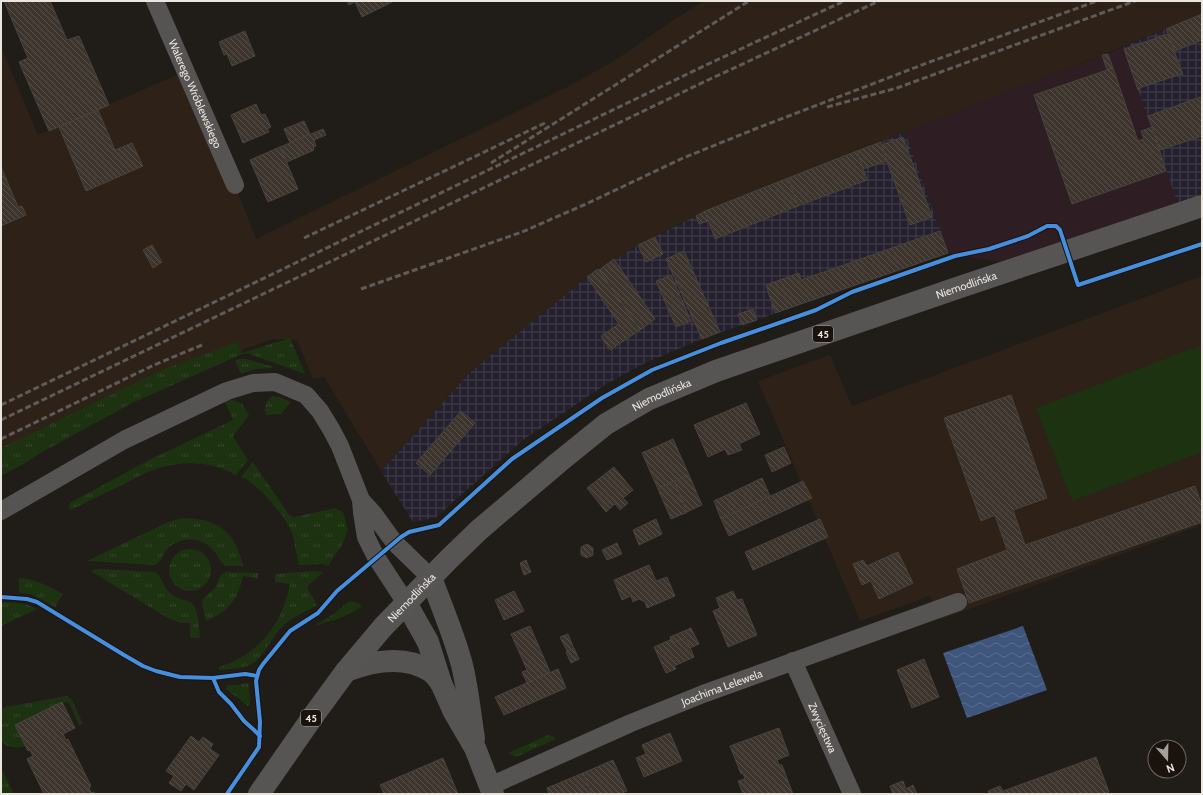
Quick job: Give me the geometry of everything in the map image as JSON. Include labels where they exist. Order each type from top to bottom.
[{"type":"main road","name":"Niemodlińska","points":[[259,794],[346,671],[383,627],[479,530],[606,424],[649,399],[716,371],[852,323],[1202,206]]},
{"type":"street","name":"Walerego Wróblewskiego","points":[[155,1],[235,186]]},
{"type":"street","points":[[1,511],[124,440],[226,391],[253,383],[275,382],[306,395],[320,411],[340,446],[361,500],[366,538],[428,642],[441,683],[454,712],[475,748],[491,790]]},
{"type":"street","points":[[361,500],[373,513],[394,542],[431,578],[461,663],[475,748]]},
{"type":"street","name":"Joachima Lelewela","points":[[491,790],[638,720],[703,694],[958,602]]},
{"type":"street","name":"Zwycięstwa","points":[[793,661],[852,794]]},
{"type":"street","points":[[346,671],[361,665],[376,662],[412,664],[432,672],[441,683]]},
{"type":"shaded area","points":[[704,1],[1202,1],[1202,14],[1102,55],[705,211],[638,245],[587,277],[470,372],[381,471],[324,377],[313,379],[297,340],[273,339],[174,374],[1,451],[1,47],[38,135],[186,71],[235,185],[256,239],[569,86],[614,61]]},
{"type":"shaded area","points":[[1202,14],[1202,206],[1181,213],[1123,47]]},
{"type":"shaded area","points":[[1123,47],[1181,213],[1022,266],[948,253],[905,132]]},
{"type":"shaded area","points":[[905,132],[948,253],[702,339],[645,363],[608,383],[523,440],[435,518],[413,522],[381,471],[470,372],[587,277],[638,245],[705,211]]},
{"type":"shaded area","points":[[1202,276],[1202,525],[939,620],[930,596],[860,621],[758,381],[830,355],[852,406]]},
{"type":"green space","points":[[290,338],[305,374],[247,353],[242,354],[130,404],[1,476],[1,448],[162,370],[237,342],[242,353]]},
{"type":"green space","points":[[1202,345],[1202,452],[1072,501],[1036,408]]},
{"type":"green space","points":[[239,359],[246,359],[273,367],[255,369],[241,374],[235,361]]},
{"type":"green space","points":[[272,396],[280,397],[291,402],[281,414],[266,415],[266,404]]},
{"type":"green space","points":[[234,400],[242,404],[249,415],[233,436],[248,460],[236,475],[227,470],[197,463],[176,464],[151,471],[71,510],[68,508],[70,503],[149,460],[233,420],[225,401]]},
{"type":"green space","points":[[253,462],[290,516],[295,517],[335,508],[343,512],[348,530],[342,545],[328,566],[322,564],[299,565],[292,532],[282,515],[262,492],[248,480],[241,477]]},
{"type":"green space","points":[[182,518],[205,521],[215,524],[223,529],[235,544],[240,554],[243,566],[226,566],[208,545],[197,540],[185,540],[173,544],[166,550],[159,562],[155,565],[87,561],[168,522]]},
{"type":"green space","points":[[190,549],[205,555],[211,570],[205,585],[190,591],[175,585],[169,570],[175,555]]},
{"type":"green space","points":[[93,570],[155,572],[171,594],[192,603],[198,617],[200,638],[190,638],[190,623],[181,623],[168,618],[92,572]]},
{"type":"green space","points":[[312,571],[323,572],[307,587],[317,605],[295,617],[283,626],[259,658],[252,664],[238,668],[219,670],[219,667],[246,655],[257,646],[275,624],[287,598],[290,584],[275,582],[275,574]]},
{"type":"green space","points":[[226,572],[258,573],[258,579],[243,576],[238,592],[231,604],[220,614],[206,621],[202,604],[203,599],[215,588],[221,575]]},
{"type":"green space","points":[[19,578],[36,581],[63,594],[55,607],[31,594],[19,593]]},
{"type":"green space","points":[[352,601],[362,606],[341,617],[318,625],[317,624],[332,615],[348,602]]},
{"type":"green space","points":[[1,602],[24,604],[37,609],[1,626]]},
{"type":"green space","points":[[249,684],[250,704],[248,706],[226,689],[227,685]]},
{"type":"green space","points":[[67,696],[72,700],[83,724],[79,725],[69,703],[62,702],[15,725],[26,746],[13,747],[7,746],[1,742],[1,709]]},
{"type":"green space","points":[[548,735],[553,736],[556,739],[516,757],[508,753]]},
{"type":"green space","points":[[1,767],[14,794],[1,794]]},
{"type":"water","points":[[1023,626],[1047,690],[967,718],[943,653]]},
{"type":"building","points":[[4,1],[50,1],[67,40],[79,36],[109,105],[49,131],[19,62],[28,58]]},
{"type":"building","points":[[347,1],[392,2],[362,17],[355,2],[349,5]]},
{"type":"building","points":[[1202,14],[1202,40],[1175,51],[1166,29]]},
{"type":"building","points":[[245,31],[255,56],[232,66],[227,54],[224,55],[219,42]]},
{"type":"building","points":[[1168,34],[1183,75],[1181,74],[1139,88],[1140,90],[1138,90],[1124,49]]},
{"type":"building","points":[[1108,54],[1113,68],[1107,70],[1102,55]]},
{"type":"building","points":[[1113,68],[1138,141],[1144,139],[1141,131],[1152,127],[1166,171],[1072,204],[1034,95]]},
{"type":"building","points":[[1202,97],[1202,136],[1160,150],[1148,116]]},
{"type":"building","points":[[256,104],[261,115],[265,114],[271,127],[267,129],[269,132],[243,143],[231,115]]},
{"type":"building","points":[[98,110],[115,150],[132,143],[143,166],[86,191],[59,127]]},
{"type":"building","points":[[304,121],[310,134],[290,143],[284,129]]},
{"type":"building","points":[[323,129],[326,135],[314,140],[316,146],[313,147],[314,150],[287,162],[280,147]]},
{"type":"building","points":[[903,137],[932,217],[910,225],[881,145]]},
{"type":"building","points":[[881,142],[887,161],[863,169],[857,151]]},
{"type":"building","points":[[280,147],[298,189],[268,202],[250,160]]},
{"type":"building","points":[[857,151],[867,180],[798,206],[788,178]]},
{"type":"building","points":[[1,167],[18,207],[22,206],[26,215],[1,226]]},
{"type":"building","points":[[788,178],[798,206],[715,239],[705,211]]},
{"type":"building","points":[[705,211],[708,221],[699,224],[696,216]]},
{"type":"building","points":[[940,231],[948,253],[775,313],[766,285],[799,273],[801,280]]},
{"type":"building","points":[[655,237],[663,254],[646,262],[638,245]]},
{"type":"building","points":[[152,245],[162,262],[153,268],[143,250]]},
{"type":"building","points":[[684,251],[720,332],[702,339],[666,259]]},
{"type":"building","points":[[614,259],[655,319],[640,330],[599,270]]},
{"type":"building","points":[[598,269],[640,330],[610,350],[601,336],[619,324],[587,277]]},
{"type":"building","points":[[671,275],[691,321],[676,327],[656,281]]},
{"type":"building","points":[[753,309],[757,320],[742,325],[738,314]]},
{"type":"building","points":[[1011,395],[1047,498],[1013,510],[1025,545],[1195,486],[1202,506],[1202,522],[969,603],[957,569],[1007,550],[995,515],[981,521],[944,418]]},
{"type":"building","points":[[746,403],[760,434],[739,444],[742,450],[728,455],[725,449],[708,457],[694,425]]},
{"type":"building","points":[[461,411],[475,423],[430,475],[416,463]]},
{"type":"building","points":[[673,439],[689,475],[658,489],[642,453]]},
{"type":"building","points":[[784,447],[791,463],[772,472],[765,455]]},
{"type":"building","points":[[614,467],[633,490],[623,498],[628,503],[620,510],[615,504],[606,512],[587,488]]},
{"type":"building","points":[[689,475],[702,505],[687,512],[674,481]]},
{"type":"building","points":[[762,478],[770,496],[721,519],[714,501]]},
{"type":"building","points":[[674,481],[687,512],[671,519],[658,489]]},
{"type":"building","points":[[803,481],[812,498],[729,536],[721,519]]},
{"type":"building","points":[[656,519],[662,534],[639,545],[633,530]]},
{"type":"building","points":[[820,519],[828,537],[753,570],[745,552]]},
{"type":"building","points":[[617,543],[622,554],[607,560],[602,550]]},
{"type":"building","points":[[587,544],[593,548],[593,555],[587,558],[581,555],[581,547]]},
{"type":"building","points":[[898,552],[913,583],[879,599],[871,581],[862,585],[853,564],[863,560],[867,566]]},
{"type":"building","points":[[526,560],[531,572],[524,575],[520,563]]},
{"type":"building","points":[[649,565],[656,581],[667,577],[675,596],[647,608],[645,602],[639,599],[633,602],[631,596],[622,600],[614,580]]},
{"type":"building","points":[[514,591],[524,611],[504,620],[495,600]]},
{"type":"building","points":[[733,591],[737,600],[742,599],[757,635],[728,647],[713,611],[720,608],[716,598]]},
{"type":"building","points":[[530,626],[550,672],[527,683],[522,672],[527,670],[511,634]]},
{"type":"building","points":[[691,628],[699,644],[690,648],[686,637],[673,643],[670,637]]},
{"type":"building","points":[[568,634],[574,649],[567,651],[560,637]]},
{"type":"building","points":[[686,637],[694,657],[674,666],[676,669],[666,673],[654,647],[672,639],[673,643]]},
{"type":"building","points":[[574,648],[579,659],[571,663],[566,652]]},
{"type":"building","points":[[924,659],[939,697],[912,708],[897,670]]},
{"type":"building","points":[[558,669],[566,688],[504,715],[495,697]]},
{"type":"building","points":[[62,702],[75,728],[63,734],[66,740],[68,739],[91,786],[89,787],[91,793],[94,792],[95,794],[44,794],[27,759],[33,756],[30,750],[28,751],[15,725]]},
{"type":"building","points":[[779,728],[789,755],[777,760],[779,765],[782,765],[793,794],[743,794],[738,781],[745,779],[743,773],[741,774],[730,746]]},
{"type":"building","points":[[670,733],[682,761],[644,777],[636,758],[646,754],[642,745]]},
{"type":"building","points":[[191,736],[199,742],[203,737],[213,744],[210,749],[219,755],[194,790],[186,784],[181,791],[169,783],[174,776],[166,771]]},
{"type":"building","points":[[1096,757],[1109,792],[1104,794],[995,794]]},
{"type":"building","points":[[443,758],[458,794],[384,794],[380,785]]},
{"type":"building","points":[[613,760],[627,791],[620,794],[592,794],[583,773]]},
{"type":"building","points":[[583,773],[592,794],[549,794],[547,788]]},
{"type":"building","points":[[903,781],[906,789],[913,785],[917,794],[893,794],[890,786]]},
{"type":"building","points":[[1000,786],[1003,791],[995,794],[989,794],[988,791]]},
{"type":"railway","points":[[491,163],[749,1]]},
{"type":"railway","points":[[1,405],[704,66],[844,1]]},
{"type":"railway","points":[[1,420],[708,80],[879,1]]},
{"type":"railway","points":[[361,289],[522,232],[586,204],[683,158],[760,127],[927,63],[1097,1]]},
{"type":"railway","points":[[827,107],[897,88],[1135,1]]},
{"type":"railway","points":[[304,238],[545,123]]},
{"type":"railway","points":[[1,439],[154,365],[202,345]]},
{"type":"cycle path","points":[[227,794],[259,747],[260,722],[256,681],[259,670],[290,631],[318,613],[337,591],[401,537],[409,532],[439,525],[512,459],[602,398],[652,370],[721,343],[816,310],[852,292],[955,256],[989,249],[1028,236],[1047,226],[1056,226],[1060,230],[1078,285],[1202,244]]},
{"type":"cycle path","points":[[1,597],[27,599],[37,602],[124,655],[143,666],[156,671],[180,677],[213,678],[245,674],[257,676]]},
{"type":"cycle path","points":[[213,678],[219,692],[231,704],[244,721],[260,736]]}]
